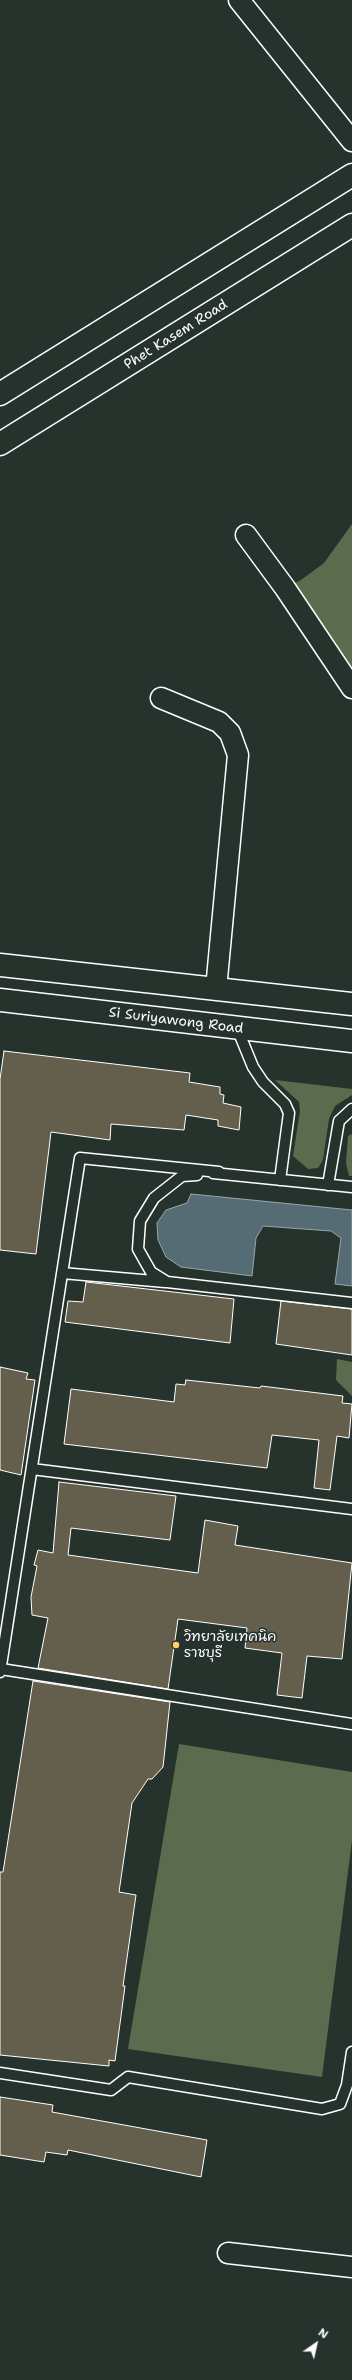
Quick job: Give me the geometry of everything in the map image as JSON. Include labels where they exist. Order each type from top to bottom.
[{"type":"main road","points":[[0,394],[352,175]]},
{"type":"main road","name":"Phet Kasem Road","points":[[0,444],[352,225]]},
{"type":"main road","points":[[0,965],[352,1004]]},
{"type":"main road","name":"Si Suriyawong Road","points":[[0,1000],[352,1041]]},
{"type":"street","points":[[239,0],[352,141]]},
{"type":"street","points":[[246,535],[285,588],[352,688]]},
{"type":"street","points":[[161,698],[219,722],[230,732],[238,755],[216,989]]},
{"type":"street","points":[[228,2253],[352,2267]]},
{"type":"lane","points":[[238,1028],[253,1067],[263,1082],[285,1104],[289,1113],[280,1180]]},
{"type":"lane","points":[[328,1185],[339,1121],[352,1109]]},
{"type":"lane","points":[[352,1188],[219,1172],[80,1158],[0,1671],[352,1724]]},
{"type":"lane","points":[[167,1282],[151,1272],[138,1249],[140,1221],[154,1198],[182,1176],[219,1172]]},
{"type":"lane","points":[[62,1273],[167,1282],[352,1303]]},
{"type":"lane","points":[[32,1469],[352,1509]]},
{"type":"lane","points":[[0,2073],[111,2090],[128,2077],[322,2109],[340,2104],[347,2086],[352,2052]]},
{"type":"green space","points":[[352,524],[352,688],[285,588],[301,580],[324,563]]},
{"type":"green space","points":[[275,1080],[352,1089],[352,1095],[335,1106],[329,1119],[323,1160],[318,1168],[308,1169],[293,1156],[300,1111],[299,1102]]},
{"type":"green space","points":[[352,1134],[352,1176],[349,1176],[346,1163],[348,1136]]},
{"type":"green space","points":[[337,1359],[352,1362],[352,1396],[336,1380]]},
{"type":"green space","points":[[179,1744],[352,1772],[352,1840],[322,2077],[128,2049]]},
{"type":"water","points":[[191,1194],[352,1210],[352,1286],[335,1284],[341,1238],[331,1231],[263,1226],[256,1238],[252,1276],[181,1267],[166,1257],[158,1240],[157,1223],[166,1210],[187,1203]]},
{"type":"building","points":[[4,1051],[190,1073],[189,1082],[220,1087],[220,1094],[224,1095],[223,1103],[241,1107],[239,1130],[218,1126],[218,1120],[186,1115],[184,1130],[111,1124],[110,1140],[51,1132],[36,1254],[0,1250],[0,1079]]},
{"type":"building","points":[[86,1282],[234,1299],[230,1343],[65,1322],[68,1301],[83,1302]]},
{"type":"building","points":[[281,1301],[352,1309],[352,1355],[276,1344]]},
{"type":"building","points":[[0,1367],[28,1373],[26,1379],[35,1380],[21,1475],[0,1470]]},
{"type":"building","points":[[186,1380],[260,1388],[261,1386],[343,1396],[342,1403],[352,1404],[349,1438],[337,1436],[330,1490],[314,1488],[319,1440],[272,1435],[267,1468],[64,1444],[71,1389],[174,1402],[176,1384],[185,1385]]},
{"type":"building","points":[[59,1482],[176,1496],[170,1540],[71,1528],[68,1555],[198,1573],[205,1520],[238,1526],[235,1545],[352,1563],[342,1659],[307,1656],[302,1698],[277,1695],[282,1653],[245,1648],[247,1628],[178,1619],[168,1689],[38,1668],[48,1618],[32,1615],[31,1597],[37,1566],[34,1565],[38,1550],[53,1553]]},
{"type":"building","points":[[33,1681],[170,1702],[163,1767],[152,1779],[148,1779],[132,1803],[119,1892],[136,1895],[123,1986],[125,1986],[115,2061],[109,2060],[109,2066],[0,2055],[0,1872],[3,1872]]},
{"type":"building","points":[[0,2097],[53,2105],[52,2112],[207,2140],[201,2177],[68,2150],[67,2155],[46,2152],[44,2162],[0,2155]]},
{"type":"place","name":"วิทยาลัยเทคนิค ราชบุรี","points":[[176,1645]]}]
